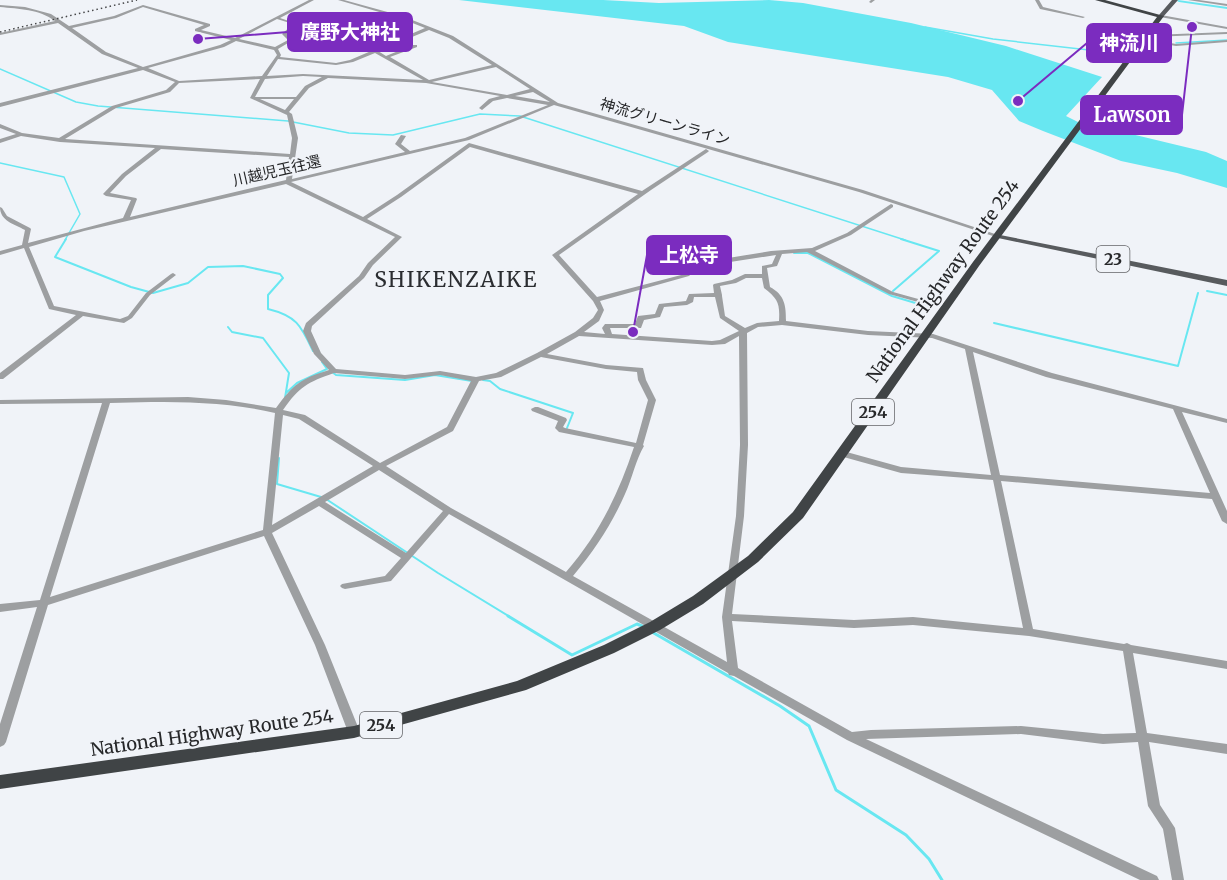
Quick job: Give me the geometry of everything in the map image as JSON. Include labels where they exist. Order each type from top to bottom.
[{"type":"highway","points":[[1098,0],[1161,16]]},
{"type":"highway","points":[[1105,0],[1161,16]]},
{"type":"highway","name":"National Highway Route 254","points":[[0,782],[354,732],[521,686],[609,649],[655,626],[698,600],[785,528],[843,454],[999,234],[1140,45],[1152,24],[1161,16]]},
{"type":"main road","points":[[1161,16],[1175,0]]},
{"type":"main road","name":"23","points":[[999,234],[1227,283]]},
{"type":"street","points":[[145,0],[137,2],[141,6],[208,25],[198,30],[276,49],[278,58],[262,78],[252,98]]},
{"type":"street","points":[[0,105],[222,46],[312,0]]},
{"type":"street","name":"神流グリーンライン","points":[[340,0],[378,10],[429,28],[468,47],[556,104],[861,191],[999,234]]},
{"type":"street","points":[[1037,0],[1041,8],[1083,16]]},
{"type":"street","points":[[1190,0],[1227,5]]},
{"type":"street","points":[[67,28],[114,17],[141,6]]},
{"type":"street","points":[[2,7],[29,9],[50,15],[104,53],[178,82],[328,76],[427,82],[556,104]]},
{"type":"street","points":[[1161,16],[1227,28]]},
{"type":"street","points":[[277,18],[296,24],[284,34],[292,39],[338,43]]},
{"type":"street","points":[[0,34],[59,21]]},
{"type":"street","points":[[1140,45],[1149,38],[1156,26],[1152,24]]},
{"type":"street","points":[[278,58],[336,64],[351,61],[429,28]]},
{"type":"street","points":[[1149,38],[1227,33]]},
{"type":"street","points":[[1149,38],[1176,45],[1227,41]]},
{"type":"street","points":[[276,49],[292,39]]},
{"type":"street","points":[[387,57],[415,46]]},
{"type":"street","points":[[375,51],[427,82],[496,66]]},
{"type":"street","points":[[316,76],[318,68],[323,63]]},
{"type":"street","points":[[285,113],[308,87],[328,76]]},
{"type":"street","points":[[60,140],[114,107],[168,91],[178,82]]},
{"type":"street","points":[[482,108],[491,100],[534,90]]},
{"type":"street","points":[[252,98],[298,98]]},
{"type":"street","points":[[252,98],[290,114],[295,138],[287,181],[399,237],[370,264],[362,277],[309,325],[307,331],[318,354],[334,371]]},
{"type":"street","name":"川越児玉往還","points":[[0,253],[25,244],[126,219],[410,153],[468,142],[556,104]]},
{"type":"street","points":[[0,126],[21,134],[60,140],[292,156]]},
{"type":"street","points":[[0,141],[21,134]]},
{"type":"street","points":[[404,136],[398,144],[410,153]]},
{"type":"street","points":[[362,220],[399,196],[468,142],[641,193]]},
{"type":"street","points":[[126,219],[134,199],[106,194],[124,175],[160,147]]},
{"type":"street","points":[[354,732],[320,645],[267,532],[279,410],[291,393],[303,383],[315,376],[334,371],[405,377],[440,373],[476,379],[498,375],[540,356],[579,334],[600,315],[601,310],[596,300],[555,255],[641,193],[706,151]]},
{"type":"street","points":[[596,300],[687,275],[696,266],[780,252],[809,251],[849,234],[891,206]]},
{"type":"street","points":[[0,209],[5,217],[28,229],[25,244],[51,308],[121,321],[130,317],[148,294],[173,275]]},
{"type":"street","points":[[809,251],[891,292],[938,306]]},
{"type":"street","points":[[780,252],[776,265],[764,267],[767,288],[778,295],[783,304],[782,323]]},
{"type":"street","points":[[743,330],[722,317],[716,285],[719,282],[734,282],[745,276],[766,276]]},
{"type":"street","points":[[610,337],[606,328],[608,326],[638,326],[640,318],[658,316],[661,305],[690,302],[691,295],[719,295]]},
{"type":"street","points":[[0,377],[80,315]]},
{"type":"street","points":[[579,334],[712,343],[722,342],[757,325],[782,323],[868,333],[927,335],[1049,375],[1227,421]]},
{"type":"street","points":[[733,672],[727,617],[740,516],[744,445],[743,330]]},
{"type":"street","points":[[969,349],[1029,632]]},
{"type":"street","points":[[540,356],[640,370],[642,380],[652,400],[640,446],[616,505],[588,554],[567,577]]},
{"type":"street","points":[[0,608],[43,603],[267,532],[380,466],[450,429],[476,379]]},
{"type":"street","points":[[0,402],[188,398],[279,410],[311,422],[448,510],[851,737],[1153,880]]},
{"type":"street","points":[[0,742],[107,401]]},
{"type":"street","points":[[1176,408],[1227,521]]},
{"type":"street","points":[[535,410],[563,420],[559,428],[562,430],[640,446]]},
{"type":"street","points":[[843,454],[901,470],[1216,496]]},
{"type":"street","points":[[319,502],[407,558]]},
{"type":"street","points":[[345,586],[388,579],[448,510]]},
{"type":"street","points":[[727,617],[854,624],[913,621],[1029,632],[1227,665]]},
{"type":"street","points":[[1127,647],[1154,806],[1169,828],[1178,880]]},
{"type":"street","points":[[851,737],[871,734],[1021,730],[1103,739],[1144,737],[1227,749]]},
{"type":"water","points":[[459,0],[603,0],[659,3],[769,0],[803,3],[911,23],[1006,46],[1102,77],[1066,116],[1094,130],[1123,132],[1206,152],[1227,161],[1227,188],[1177,173],[1121,161],[1043,131],[1019,121],[992,90],[948,77],[728,42],[684,26]]},
{"type":"waterway","points":[[1179,1],[1227,8]]},
{"type":"waterway","points":[[925,27],[993,39],[1089,50]]},
{"type":"waterway","points":[[1176,43],[1227,40]]},
{"type":"waterway","points":[[1157,48],[1169,44]]},
{"type":"waterway","points":[[0,69],[76,102],[98,106],[288,121],[349,133],[393,135],[480,114],[520,116],[905,240]]},
{"type":"waterway","points":[[0,163],[64,177],[80,214],[65,240]]},
{"type":"waterway","points":[[66,239],[55,257],[131,287],[153,293],[188,283],[208,267],[243,266],[280,274],[283,278],[268,295],[268,309],[286,315],[297,323],[313,351]]},
{"type":"waterway","points":[[893,291],[939,251],[901,239]]},
{"type":"waterway","points":[[794,253],[808,253],[892,296],[932,308]]},
{"type":"waterway","points":[[1207,291],[1227,295]]},
{"type":"waterway","points":[[994,323],[1178,366],[1198,293]]},
{"type":"waterway","points":[[228,327],[232,332],[263,338],[289,373],[285,398]]},
{"type":"waterway","points":[[286,393],[297,383],[327,369],[322,362]]},
{"type":"waterway","points":[[332,372],[336,375],[405,380],[435,375],[472,381]]},
{"type":"waterway","points":[[483,380],[490,381],[500,389],[573,413],[567,428]]},
{"type":"waterway","points":[[279,458],[277,484],[321,497]]},
{"type":"waterway","points":[[326,499],[438,573],[510,617]]},
{"type":"waterway","points":[[508,616],[572,655],[637,624],[642,626]]},
{"type":"waterway","points":[[652,632],[780,706],[809,726],[836,790],[906,835],[929,859],[942,880]]},
{"type":"railway","points":[[0,32],[137,0]]},
{"type":"place","name":"Lawson","points":[[1192,27]]},
{"type":"place","name":"廣野大神社","points":[[198,39]]},
{"type":"place","name":"神流川","points":[[1018,101]]},
{"type":"place","name":"上松寺","points":[[633,332]]},
{"type":"district","name":"SHIKENZAIKE","points":[[456,280]]}]
